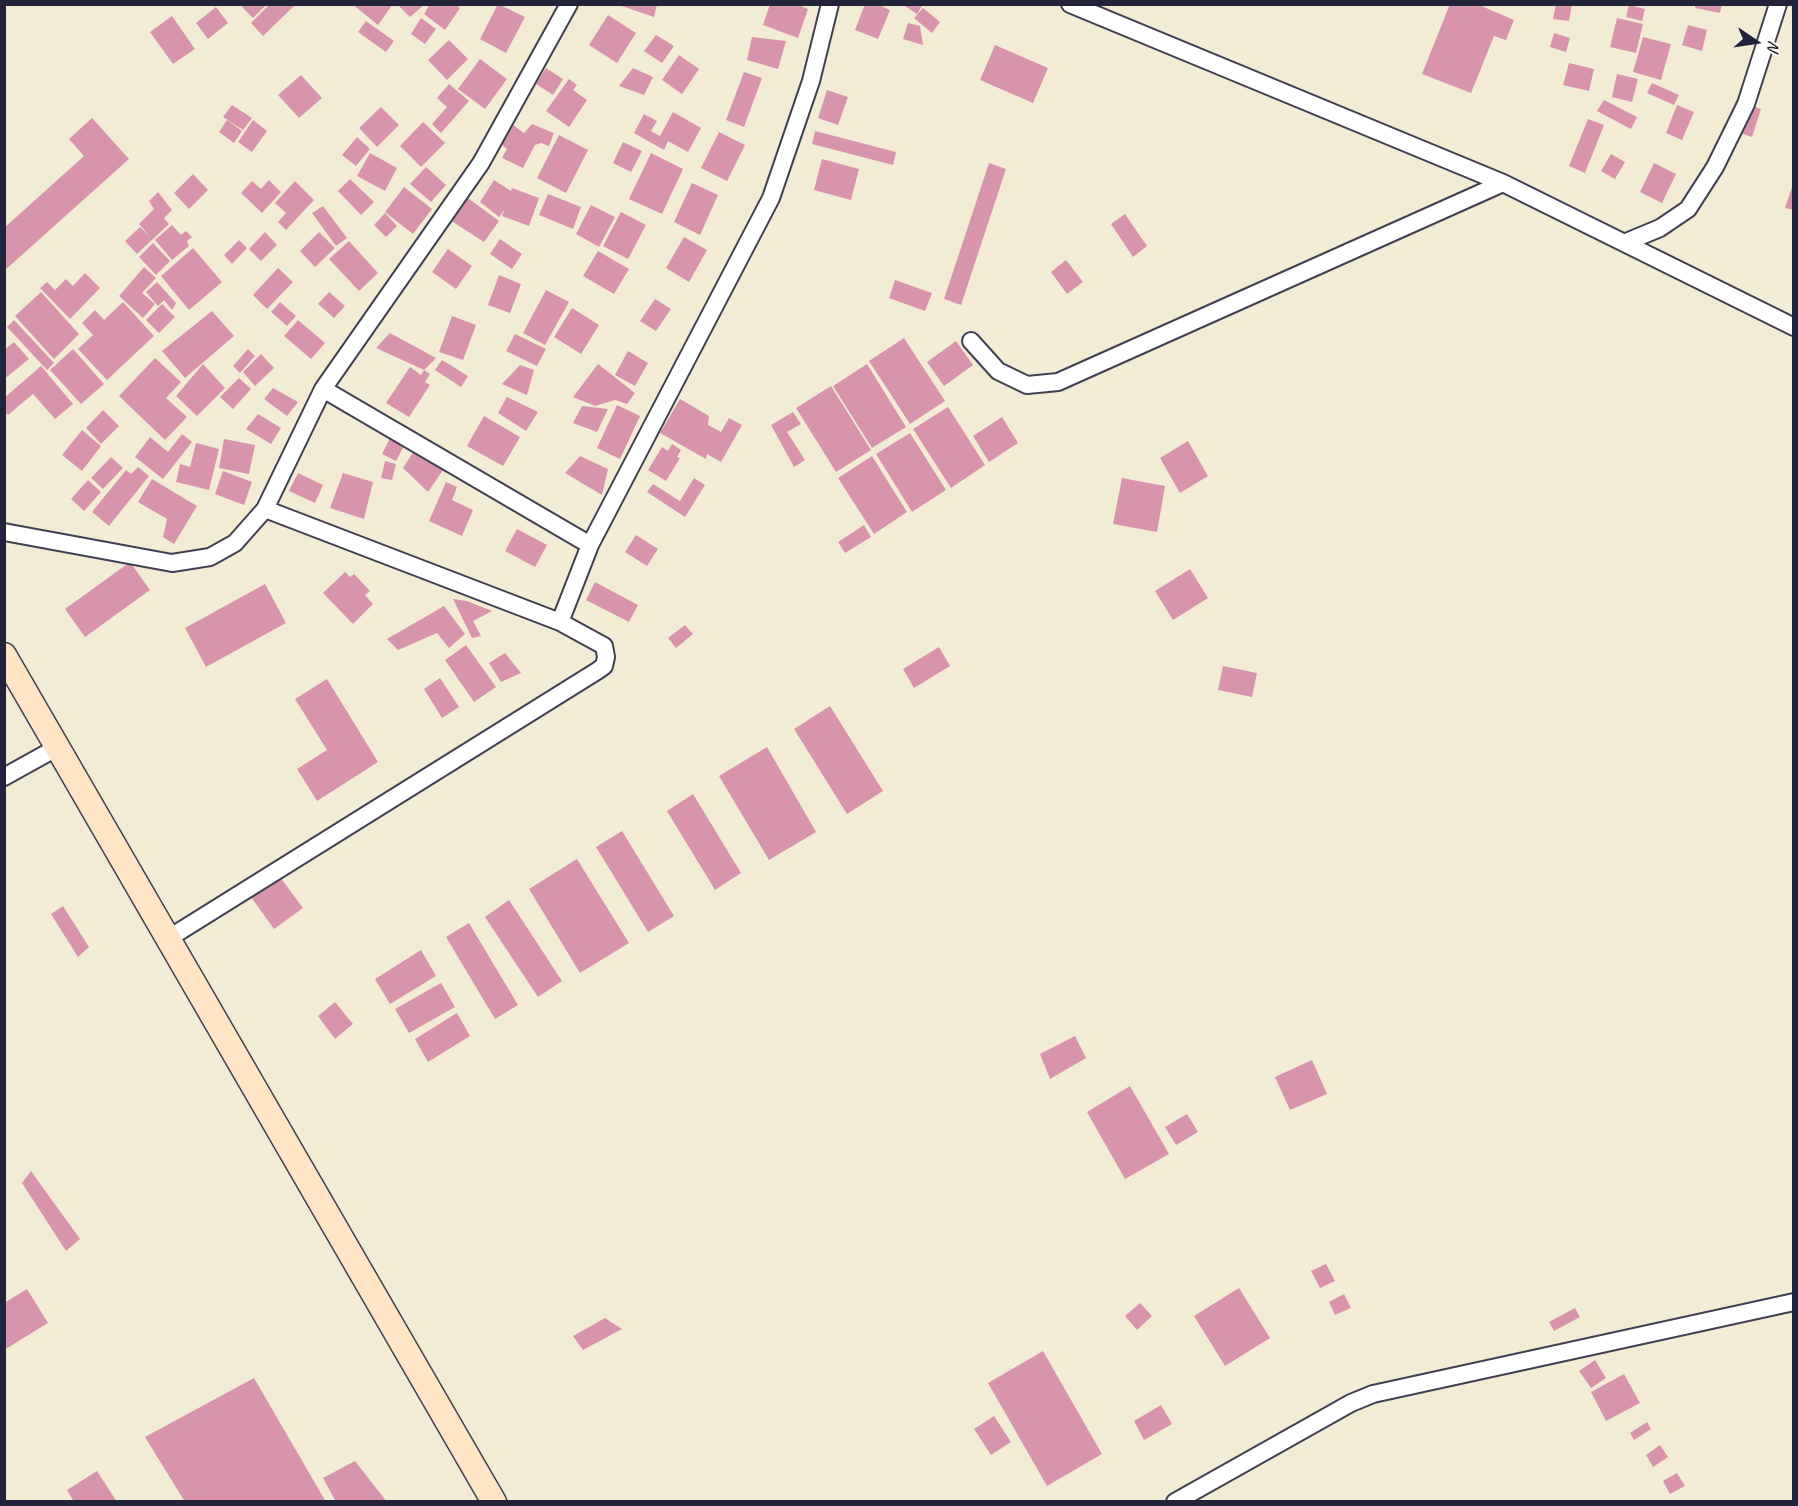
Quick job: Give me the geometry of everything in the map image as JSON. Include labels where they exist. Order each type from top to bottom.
[{"type":"main road","points":[[4,655],[494,1501]]},
{"type":"street","points":[[4,532],[172,563],[210,557],[235,543],[265,509],[323,389],[481,162],[535,70],[569,4]]},
{"type":"street","points":[[560,622],[590,546],[771,198],[811,81],[830,4]]},
{"type":"street","points":[[1070,4],[1110,13],[1503,183],[1794,327]]},
{"type":"street","points":[[1624,243],[1660,228],[1688,209],[1715,167],[1746,104],[1778,4]]},
{"type":"street","points":[[971,341],[998,371],[1027,385],[1058,382],[1503,183]]},
{"type":"street","points":[[323,389],[590,546]]},
{"type":"street","points":[[169,938],[604,666],[606,657],[604,646],[560,622],[265,509]]},
{"type":"street","points":[[4,777],[58,747]]},
{"type":"street","points":[[1175,1502],[1351,1403],[1373,1394],[1794,1302]]},
{"type":"building","points":[[245,4],[267,4],[253,18],[242,7]]},
{"type":"building","points":[[270,4],[296,4],[263,36],[251,23]]},
{"type":"building","points":[[352,4],[393,4],[378,25]]},
{"type":"building","points":[[430,4],[455,4],[460,8],[445,30],[424,14]]},
{"type":"building","points":[[498,4],[525,17],[506,53],[480,39]]},
{"type":"building","points":[[616,4],[657,4],[654,17]]},
{"type":"building","points":[[770,4],[796,4],[808,9],[798,38],[763,25]]},
{"type":"building","points":[[865,4],[877,4],[890,10],[878,39],[855,30]]},
{"type":"building","points":[[902,4],[923,4],[917,14]]},
{"type":"building","points":[[1450,4],[1477,4],[1514,20],[1506,40],[1494,36],[1471,93],[1422,74]]},
{"type":"building","points":[[1556,4],[1572,4],[1569,21],[1553,19]]},
{"type":"building","points":[[1696,4],[1722,4],[1720,13],[1695,8]]},
{"type":"building","points":[[398,5],[424,5],[410,17]]},
{"type":"building","points":[[1629,5],[1645,9],[1642,21],[1626,17]]},
{"type":"building","points":[[216,7],[228,23],[208,39],[196,23]]},
{"type":"building","points":[[923,8],[940,22],[932,33],[914,18]]},
{"type":"building","points":[[608,15],[636,33],[617,63],[589,45]]},
{"type":"building","points":[[172,16],[195,49],[173,64],[150,32]]},
{"type":"building","points":[[421,18],[436,29],[425,44],[411,34]]},
{"type":"building","points":[[1617,18],[1643,24],[1636,53],[1610,47]]},
{"type":"building","points":[[366,21],[394,41],[386,52],[358,32]]},
{"type":"building","points":[[908,23],[920,26],[923,45],[903,39]]},
{"type":"building","points":[[1688,25],[1707,30],[1702,51],[1682,45]]},
{"type":"building","points":[[1554,33],[1570,38],[1566,52],[1550,47]]},
{"type":"building","points":[[656,35],[674,46],[662,63],[644,51]]},
{"type":"building","points":[[752,37],[786,41],[778,69],[747,60]]},
{"type":"building","points":[[1643,37],[1671,44],[1661,80],[1633,72]]},
{"type":"building","points":[[449,40],[468,59],[447,80],[428,60]]},
{"type":"building","points":[[995,45],[1048,68],[1033,103],[980,80]]},
{"type":"building","points":[[679,55],[699,69],[682,94],[662,80]]},
{"type":"building","points":[[480,59],[507,79],[485,109],[458,89]]},
{"type":"building","points":[[1569,63],[1594,69],[1589,91],[1563,85]]},
{"type":"building","points":[[546,68],[563,79],[553,95],[536,84]]},
{"type":"building","points":[[633,68],[653,77],[644,95],[619,86]]},
{"type":"building","points":[[744,72],[762,78],[744,127],[726,120]]},
{"type":"building","points":[[1617,74],[1638,79],[1632,102],[1612,97]]},
{"type":"building","points":[[301,75],[322,98],[299,118],[278,95]]},
{"type":"building","points":[[569,79],[577,85],[573,90],[587,100],[569,127],[546,111]]},
{"type":"building","points":[[1652,83],[1679,95],[1674,105],[1647,93]]},
{"type":"building","points":[[449,84],[469,101],[441,133],[432,124],[447,107],[437,98]]},
{"type":"building","points":[[827,90],[848,97],[838,125],[818,118]]},
{"type":"building","points":[[1604,100],[1637,117],[1631,129],[1597,111]]},
{"type":"building","points":[[1736,100],[1761,109],[1752,137],[1726,128]]},
{"type":"building","points":[[232,105],[252,118],[243,130],[223,117]]},
{"type":"building","points":[[1677,105],[1694,112],[1682,140],[1666,133]]},
{"type":"building","points":[[381,107],[399,125],[377,147],[359,128]]},
{"type":"building","points":[[673,112],[701,128],[688,152],[668,141],[664,150],[634,133],[644,114],[657,121],[651,131],[660,136]]},
{"type":"building","points":[[92,118],[129,159],[4,271],[4,228],[84,156],[69,139]]},
{"type":"building","points":[[1588,119],[1604,125],[1585,173],[1569,166]]},
{"type":"building","points":[[227,120],[242,131],[234,143],[219,132]]},
{"type":"building","points":[[253,120],[267,131],[252,152],[238,142]]},
{"type":"building","points":[[423,122],[445,143],[421,167],[400,146]]},
{"type":"building","points":[[532,124],[554,133],[549,146],[541,143],[535,145],[523,168],[502,158],[507,149],[501,144],[513,125],[524,133]]},
{"type":"building","points":[[815,131],[896,152],[893,165],[812,144]]},
{"type":"building","points":[[719,132],[745,145],[727,181],[701,168]]},
{"type":"building","points":[[559,135],[588,150],[566,193],[537,178]]},
{"type":"building","points":[[357,137],[370,149],[356,166],[342,155]]},
{"type":"building","points":[[623,142],[642,151],[631,172],[613,163]]},
{"type":"building","points":[[370,153],[397,168],[385,191],[357,176]]},
{"type":"building","points":[[651,153],[683,169],[662,214],[629,199]]},
{"type":"building","points":[[1611,154],[1625,162],[1615,179],[1601,171]]},
{"type":"building","points":[[822,159],[859,169],[851,200],[814,190]]},
{"type":"building","points":[[989,163],[1006,169],[961,305],[944,299]]},
{"type":"building","points":[[1654,163],[1676,174],[1662,203],[1640,192]]},
{"type":"building","points":[[426,167],[446,185],[431,202],[410,184]]},
{"type":"building","points":[[193,174],[208,190],[189,209],[174,193]]},
{"type":"building","points":[[350,179],[374,202],[361,215],[338,191]]},
{"type":"building","points":[[269,180],[281,192],[262,213],[241,193],[252,181],[261,189]]},
{"type":"building","points":[[494,180],[511,191],[512,188],[539,198],[529,226],[502,216],[505,209],[499,217],[480,202]]},
{"type":"building","points":[[295,181],[314,200],[286,230],[278,222],[286,213],[275,203]]},
{"type":"building","points":[[692,183],[718,195],[700,235],[674,222]]},
{"type":"building","points":[[1794,184],[1794,210],[1785,208]]},
{"type":"building","points":[[404,187],[432,209],[413,234],[385,212]]},
{"type":"building","points":[[158,192],[172,210],[164,218],[169,224],[137,254],[125,241],[140,227],[150,237],[139,224],[154,209],[149,201]]},
{"type":"building","points":[[548,194],[581,207],[573,229],[539,215]]},
{"type":"building","points":[[468,198],[499,221],[484,242],[450,220]]},
{"type":"building","points":[[591,205],[615,217],[599,247],[576,234]]},
{"type":"building","points":[[323,206],[347,238],[336,246],[312,213]]},
{"type":"building","points":[[621,212],[646,225],[628,259],[603,246]]},
{"type":"building","points":[[385,213],[397,226],[386,237],[374,225]]},
{"type":"building","points":[[1125,214],[1147,246],[1133,257],[1111,224]]},
{"type":"building","points":[[172,225],[181,235],[186,231],[192,237],[187,241],[189,246],[172,260],[155,240]]},
{"type":"building","points":[[265,232],[277,245],[261,261],[249,249]]},
{"type":"building","points":[[319,232],[335,248],[315,267],[300,251]]},
{"type":"building","points":[[684,237],[707,250],[689,282],[666,268]]},
{"type":"building","points":[[500,239],[522,254],[512,269],[490,254]]},
{"type":"building","points":[[239,240],[247,248],[232,264],[224,255]]},
{"type":"building","points":[[349,241],[378,273],[359,291],[329,259]]},
{"type":"building","points":[[153,243],[170,261],[156,275],[139,257]]},
{"type":"building","points":[[193,248],[222,282],[189,310],[161,276]]},
{"type":"building","points":[[448,249],[472,266],[456,289],[432,272]]},
{"type":"building","points":[[598,251],[629,269],[614,294],[583,276]]},
{"type":"building","points":[[1066,260],[1083,282],[1067,294],[1051,272]]},
{"type":"building","points":[[144,267],[156,278],[142,293],[155,304],[143,318],[119,296]]},
{"type":"building","points":[[278,268],[293,282],[267,309],[253,295]]},
{"type":"building","points":[[85,273],[100,288],[70,319],[40,288],[47,282],[55,290],[66,279],[73,286]]},
{"type":"building","points":[[499,275],[521,284],[510,313],[488,305]]},
{"type":"building","points":[[895,280],[932,293],[925,311],[889,298]]},
{"type":"building","points":[[157,282],[176,303],[172,310],[164,300],[158,306],[146,292]]},
{"type":"building","points":[[546,290],[569,302],[545,345],[523,333]]},
{"type":"building","points":[[41,292],[79,334],[54,359],[15,316]]},
{"type":"building","points":[[329,292],[345,306],[334,318],[318,304]]},
{"type":"building","points":[[655,299],[671,309],[656,331],[640,321]]},
{"type":"building","points":[[123,302],[154,336],[107,380],[78,349],[93,335],[82,323],[95,310],[104,320]]},
{"type":"building","points":[[280,302],[296,316],[287,326],[271,312]]},
{"type":"building","points":[[162,304],[175,317],[159,333],[146,320]]},
{"type":"building","points":[[572,308],[599,325],[581,354],[554,337]]},
{"type":"building","points":[[212,311],[234,336],[185,378],[162,351]]},
{"type":"building","points":[[452,316],[476,325],[463,360],[439,352]]},
{"type":"building","points":[[14,320],[54,363],[47,370],[7,327]]},
{"type":"building","points":[[298,320],[325,343],[311,359],[284,336]]},
{"type":"building","points":[[390,333],[436,358],[424,370],[376,348]]},
{"type":"building","points":[[515,334],[546,349],[537,366],[506,351]]},
{"type":"building","points":[[904,338],[945,401],[910,424],[869,361]]},
{"type":"building","points":[[956,341],[973,365],[944,386],[927,362]]},
{"type":"building","points":[[14,342],[29,359],[7,377],[4,374],[4,350]]},
{"type":"building","points":[[73,349],[104,384],[81,404],[50,370]]},
{"type":"building","points":[[248,349],[255,356],[240,373],[233,366]]},
{"type":"building","points":[[628,351],[648,363],[635,386],[615,375]]},
{"type":"building","points":[[261,354],[274,368],[255,386],[243,372]]},
{"type":"building","points":[[155,358],[181,382],[166,398],[187,417],[165,440],[119,396]]},
{"type":"building","points":[[442,360],[468,376],[461,387],[435,370]]},
{"type":"building","points":[[203,364],[225,388],[197,416],[176,396]]},
{"type":"building","points":[[598,364],[635,393],[627,404],[615,400],[595,406],[573,397]]},
{"type":"building","points":[[867,364],[906,427],[872,448],[833,386]]},
{"type":"building","points":[[520,365],[534,370],[527,395],[502,384]]},
{"type":"building","points":[[41,366],[73,404],[55,419],[33,394],[8,415],[4,411],[4,398]]},
{"type":"building","points":[[410,367],[421,375],[424,370],[430,374],[425,382],[430,385],[409,417],[386,403]]},
{"type":"building","points":[[239,378],[251,389],[233,409],[220,397]]},
{"type":"building","points":[[831,386],[871,450],[836,472],[796,408]]},
{"type":"building","points":[[273,388],[298,402],[287,416],[264,399]]},
{"type":"building","points":[[507,397],[538,412],[526,431],[498,413]]},
{"type":"building","points":[[680,399],[709,416],[708,425],[721,432],[729,418],[742,425],[721,462],[707,454],[706,459],[660,433]]},
{"type":"building","points":[[617,405],[640,416],[620,459],[597,448]]},
{"type":"building","points":[[582,406],[608,409],[597,432],[573,423]]},
{"type":"building","points":[[948,407],[985,465],[951,488],[913,429]]},
{"type":"building","points":[[103,410],[119,426],[101,444],[86,428]]},
{"type":"building","points":[[793,412],[801,424],[787,432],[805,460],[794,467],[771,425]]},
{"type":"building","points":[[258,414],[281,428],[271,444],[246,429]]},
{"type":"building","points":[[484,416],[520,437],[503,466],[467,446]]},
{"type":"building","points":[[1002,417],[1018,443],[989,462],[973,436]]},
{"type":"building","points":[[82,430],[101,446],[82,471],[62,455]]},
{"type":"building","points":[[910,433],[946,490],[912,512],[876,454]]},
{"type":"building","points":[[182,434],[192,442],[163,479],[135,457],[150,437],[168,452]]},
{"type":"building","points":[[392,434],[406,442],[396,461],[382,454]]},
{"type":"building","points":[[224,439],[255,445],[249,474],[219,468]]},
{"type":"building","points":[[1188,441],[1208,476],[1180,493],[1160,458]]},
{"type":"building","points":[[196,443],[219,449],[209,490],[176,482],[180,464],[190,467]]},
{"type":"building","points":[[672,444],[681,450],[677,457],[680,458],[666,481],[648,470],[662,447],[668,451]]},
{"type":"building","points":[[414,451],[443,470],[428,492],[403,468]]},
{"type":"building","points":[[580,456],[608,469],[602,495],[565,473]]},
{"type":"building","points":[[872,456],[907,512],[874,534],[838,478]]},
{"type":"building","points":[[111,457],[123,468],[103,489],[91,478]]},
{"type":"building","points":[[385,461],[396,464],[392,480],[381,478]]},
{"type":"building","points":[[138,467],[149,476],[109,526],[92,512],[126,470],[131,474]]},
{"type":"building","points":[[223,471],[252,482],[244,505],[215,494]]},
{"type":"building","points":[[298,473],[323,485],[315,503],[289,491]]},
{"type":"building","points":[[343,473],[373,482],[364,519],[330,508]]},
{"type":"building","points":[[694,478],[705,485],[685,517],[647,492],[653,484],[680,501]]},
{"type":"building","points":[[1122,478],[1165,486],[1157,532],[1113,524]]},
{"type":"building","points":[[152,479],[197,506],[174,544],[163,537],[167,519],[138,502]]},
{"type":"building","points":[[88,480],[101,492],[84,511],[71,499]]},
{"type":"building","points":[[446,482],[457,487],[452,500],[473,510],[462,536],[429,521]]},
{"type":"building","points":[[864,525],[871,537],[845,553],[838,542]]},
{"type":"building","points":[[517,529],[547,545],[535,567],[505,551]]},
{"type":"building","points":[[636,535],[658,549],[647,566],[625,552]]},
{"type":"building","points":[[130,562],[150,590],[85,637],[65,609]]},
{"type":"building","points":[[1190,569],[1208,598],[1173,620],[1155,591]]},
{"type":"building","points":[[345,572],[350,577],[354,574],[370,591],[365,595],[373,604],[353,624],[323,593]]},
{"type":"building","points":[[595,582],[638,605],[629,622],[586,600]]},
{"type":"building","points":[[265,584],[286,623],[206,667],[185,628]]},
{"type":"building","points":[[453,599],[467,601],[492,611],[473,621],[481,636],[472,638]]},
{"type":"building","points":[[444,606],[465,634],[449,648],[437,633],[398,650],[387,639]]},
{"type":"building","points":[[685,625],[693,634],[676,648],[668,638]]},
{"type":"building","points":[[466,645],[496,687],[474,702],[445,660]]},
{"type":"building","points":[[939,647],[950,666],[914,688],[903,669]]},
{"type":"building","points":[[505,653],[521,673],[501,682],[489,663]]},
{"type":"building","points":[[1223,666],[1257,673],[1252,697],[1218,690]]},
{"type":"building","points":[[440,678],[459,707],[442,718],[424,689]]},
{"type":"building","points":[[327,679],[378,762],[317,801],[297,769],[327,750],[295,699]]},
{"type":"building","points":[[830,706],[883,791],[847,814],[794,729]]},
{"type":"building","points":[[767,747],[816,832],[769,860],[719,776]]},
{"type":"building","points":[[693,794],[741,873],[715,890],[667,811]]},
{"type":"building","points":[[622,831],[674,916],[648,932],[596,847]]},
{"type":"building","points":[[577,859],[629,943],[580,973],[529,889]]},
{"type":"building","points":[[280,877],[303,908],[274,929],[251,897]]},
{"type":"building","points":[[509,900],[562,981],[538,997],[485,917]]},
{"type":"building","points":[[63,906],[89,947],[78,957],[51,914]]},
{"type":"building","points":[[469,923],[518,1005],[495,1019],[446,937]]},
{"type":"building","points":[[421,950],[436,976],[390,1004],[375,979]]},
{"type":"building","points":[[441,983],[455,1007],[409,1033],[395,1009]]},
{"type":"building","points":[[335,1002],[353,1024],[335,1039],[318,1016]]},
{"type":"building","points":[[457,1013],[470,1036],[428,1062],[415,1039]]},
{"type":"building","points":[[1075,1036],[1086,1058],[1050,1079],[1040,1054]]},
{"type":"building","points":[[1312,1060],[1327,1094],[1290,1110],[1275,1077]]},
{"type":"building","points":[[1130,1086],[1169,1154],[1125,1179],[1087,1112]]},
{"type":"building","points":[[1187,1114],[1198,1132],[1176,1145],[1165,1127]]},
{"type":"building","points":[[31,1171],[80,1239],[66,1251],[22,1183]]},
{"type":"building","points":[[1326,1264],[1335,1281],[1320,1288],[1311,1271]]},
{"type":"building","points":[[1239,1288],[1270,1338],[1225,1366],[1194,1316]]},
{"type":"building","points":[[27,1289],[48,1323],[4,1350],[4,1303]]},
{"type":"building","points":[[1344,1294],[1351,1308],[1335,1315],[1329,1302]]},
{"type":"building","points":[[1140,1303],[1152,1316],[1137,1330],[1125,1316]]},
{"type":"building","points":[[1575,1308],[1580,1317],[1554,1331],[1549,1322]]},
{"type":"building","points":[[605,1318],[622,1329],[583,1350],[573,1336]]},
{"type":"building","points":[[1043,1351],[1102,1454],[1047,1486],[988,1383]]},
{"type":"building","points":[[1595,1360],[1606,1378],[1591,1388],[1579,1371]]},
{"type":"building","points":[[1624,1374],[1640,1403],[1606,1421],[1591,1392]]},
{"type":"building","points":[[254,1378],[326,1502],[185,1502],[145,1437]]},
{"type":"building","points":[[1161,1405],[1172,1424],[1144,1440],[1134,1421]]},
{"type":"building","points":[[994,1416],[1011,1442],[991,1455],[974,1429]]},
{"type":"building","points":[[1647,1422],[1651,1429],[1634,1440],[1630,1433]]},
{"type":"building","points":[[1660,1445],[1668,1457],[1653,1467],[1646,1455]]},
{"type":"building","points":[[355,1461],[387,1502],[336,1502],[323,1478]]},
{"type":"building","points":[[97,1471],[117,1502],[74,1502],[67,1490]]},
{"type":"building","points":[[1677,1473],[1685,1486],[1670,1494],[1663,1481]]}]
